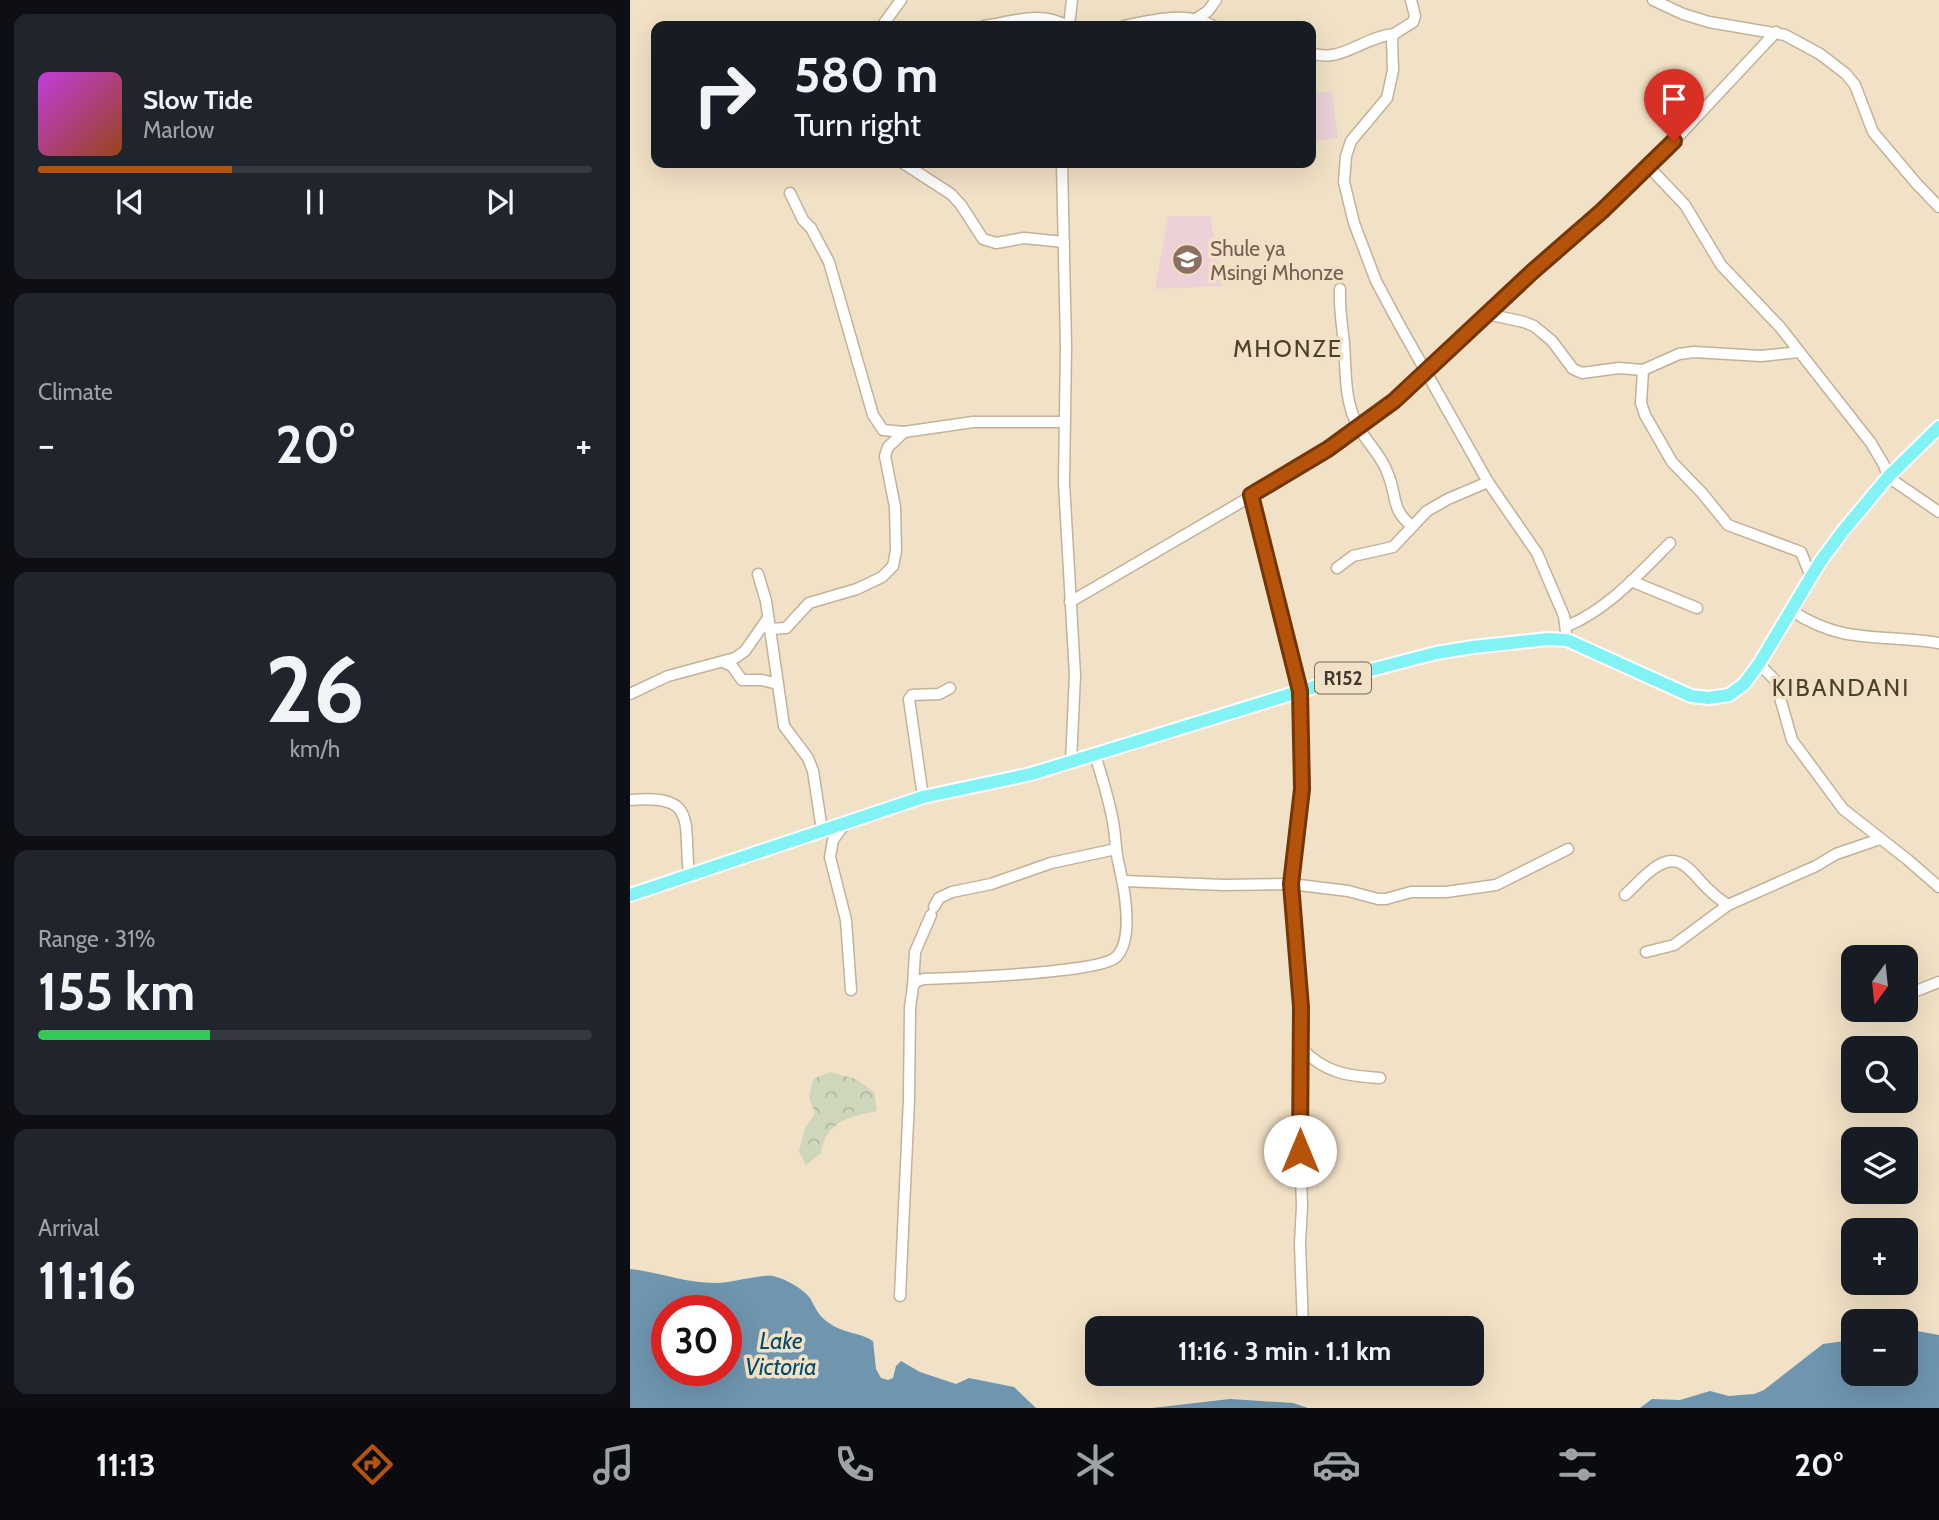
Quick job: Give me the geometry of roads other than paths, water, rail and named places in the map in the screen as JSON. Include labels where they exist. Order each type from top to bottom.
[{"type":"main road","name":"R152","points":[[630,895],[923,797],[1005,781],[1363,672],[1436,653],[1548,639],[1567,640],[1691,696],[1709,698],[1729,695],[1744,684],[1759,664],[1811,577],[1843,531],[1888,477],[1939,427]]},
{"type":"street","points":[[886,21],[901,0]]},
{"type":"street","points":[[1069,21],[1072,0]]},
{"type":"street","points":[[1196,19],[1208,11],[1216,0]]},
{"type":"street","points":[[1316,54],[1331,56],[1343,54],[1371,38],[1394,34],[1413,22],[1415,16],[1411,0]]},
{"type":"street","points":[[1653,0],[1682,14],[1709,22],[1776,32],[1805,44],[1846,74],[1855,85],[1873,132],[1939,207]]},
{"type":"street","points":[[1017,21],[1043,17],[1059,21]]},
{"type":"street","points":[[1155,21],[1201,21]]},
{"type":"street","points":[[1070,601],[1303,466],[1375,416],[1426,373],[1648,166],[1776,32]]},
{"type":"street","points":[[1394,34],[1391,45],[1391,84],[1387,98],[1351,141],[1346,156],[1344,182],[1354,223],[1376,281],[1426,373],[1488,482],[1537,553],[1567,626],[1567,640]]},
{"type":"street","points":[[1648,166],[1685,205],[1721,265],[1780,327],[1871,443],[1888,477],[1939,512]]},
{"type":"street","points":[[911,168],[951,194],[983,239],[996,243],[1024,238],[1064,242]]},
{"type":"street","points":[[1062,168],[1066,366],[1063,483],[1075,675],[1071,762]]},
{"type":"street","points":[[790,193],[829,262],[873,415],[883,430],[904,432],[973,422],[1064,422]]},
{"type":"street","points":[[1340,289],[1339,310],[1346,384],[1358,428],[1389,475],[1398,513],[1412,526]]},
{"type":"street","points":[[1487,314],[1534,326],[1552,341],[1573,369],[1582,373],[1619,368],[1643,370],[1679,354],[1694,352],[1761,356],[1799,352]]},
{"type":"street","points":[[1643,370],[1641,402],[1645,415],[1672,463],[1702,493],[1728,525],[1801,552],[1811,577]]},
{"type":"street","points":[[769,629],[786,628],[808,603],[837,597],[873,582],[882,578],[893,566],[896,551],[895,507],[885,456],[888,447],[904,432]]},
{"type":"street","points":[[1337,568],[1353,556],[1393,547],[1437,505],[1488,482]]},
{"type":"street","points":[[1251,495],[1300,691],[1302,789],[1291,884],[1299,965],[1303,1316]]},
{"type":"street","points":[[1567,626],[1590,615],[1670,543]]},
{"type":"street","points":[[758,574],[768,618],[784,726],[808,758],[813,771],[822,830]]},
{"type":"street","points":[[1630,581],[1697,608]]},
{"type":"street","points":[[1792,611],[1823,628],[1848,636],[1911,638],[1939,643]]},
{"type":"street","points":[[630,694],[658,679],[735,658],[745,651],[768,618]]},
{"type":"street","points":[[722,662],[732,666],[742,680],[762,680],[778,684]]},
{"type":"street","points":[[1759,664],[1772,674],[1775,680],[1788,729],[1799,751],[1843,809],[1939,886]]},
{"type":"street","points":[[923,797],[909,699],[912,695],[943,693],[950,688]]},
{"type":"street","points":[[913,986],[924,979],[1080,968],[1109,961],[1120,953],[1124,943],[1126,908],[1124,881],[1113,822],[1095,755]]},
{"type":"street","points":[[630,800],[650,798],[679,806],[685,821],[689,875]]},
{"type":"street","points":[[847,822],[833,840],[830,857],[846,920],[851,990]]},
{"type":"street","points":[[1646,952],[1674,945],[1728,905],[1816,866],[1836,854],[1880,839]]},
{"type":"street","points":[[900,1296],[909,1099],[910,1008],[915,952],[932,911],[939,898],[952,892],[991,884],[1051,863],[1116,849]]},
{"type":"street","points":[[1124,881],[1224,885],[1291,884],[1348,891],[1378,899],[1420,891],[1446,892],[1496,885],[1568,849]]},
{"type":"street","points":[[1625,895],[1655,867],[1671,861],[1687,866],[1709,890],[1728,905]]},
{"type":"street","points":[[1918,990],[1939,982]]},
{"type":"street","points":[[1301,1048],[1322,1067],[1380,1078]]},
{"type":"water","name":"Lake Victoria","points":[[630,1269],[704,1283],[778,1277],[807,1294],[820,1315],[829,1323],[873,1341],[876,1369],[881,1378],[893,1378],[896,1366],[901,1361],[920,1372],[956,1384],[969,1378],[1014,1387],[1036,1408],[630,1408]]},
{"type":"water","points":[[1918,1331],[1939,1335],[1939,1408],[1640,1408],[1652,1399],[1680,1400],[1710,1391],[1729,1396],[1754,1394],[1764,1390],[1823,1344],[1841,1342],[1841,1386],[1918,1386]]},
{"type":"water","points":[[1230,1399],[1293,1403],[1308,1408],[1152,1408]]},
{"type":"place","name":"Shule ya Msingi Mhonze","points":[[1187,260]]},
{"type":"district","name":"MHONZE","points":[[1288,348]]},
{"type":"district","name":"KIBANDANI","points":[[1841,687]]}]
